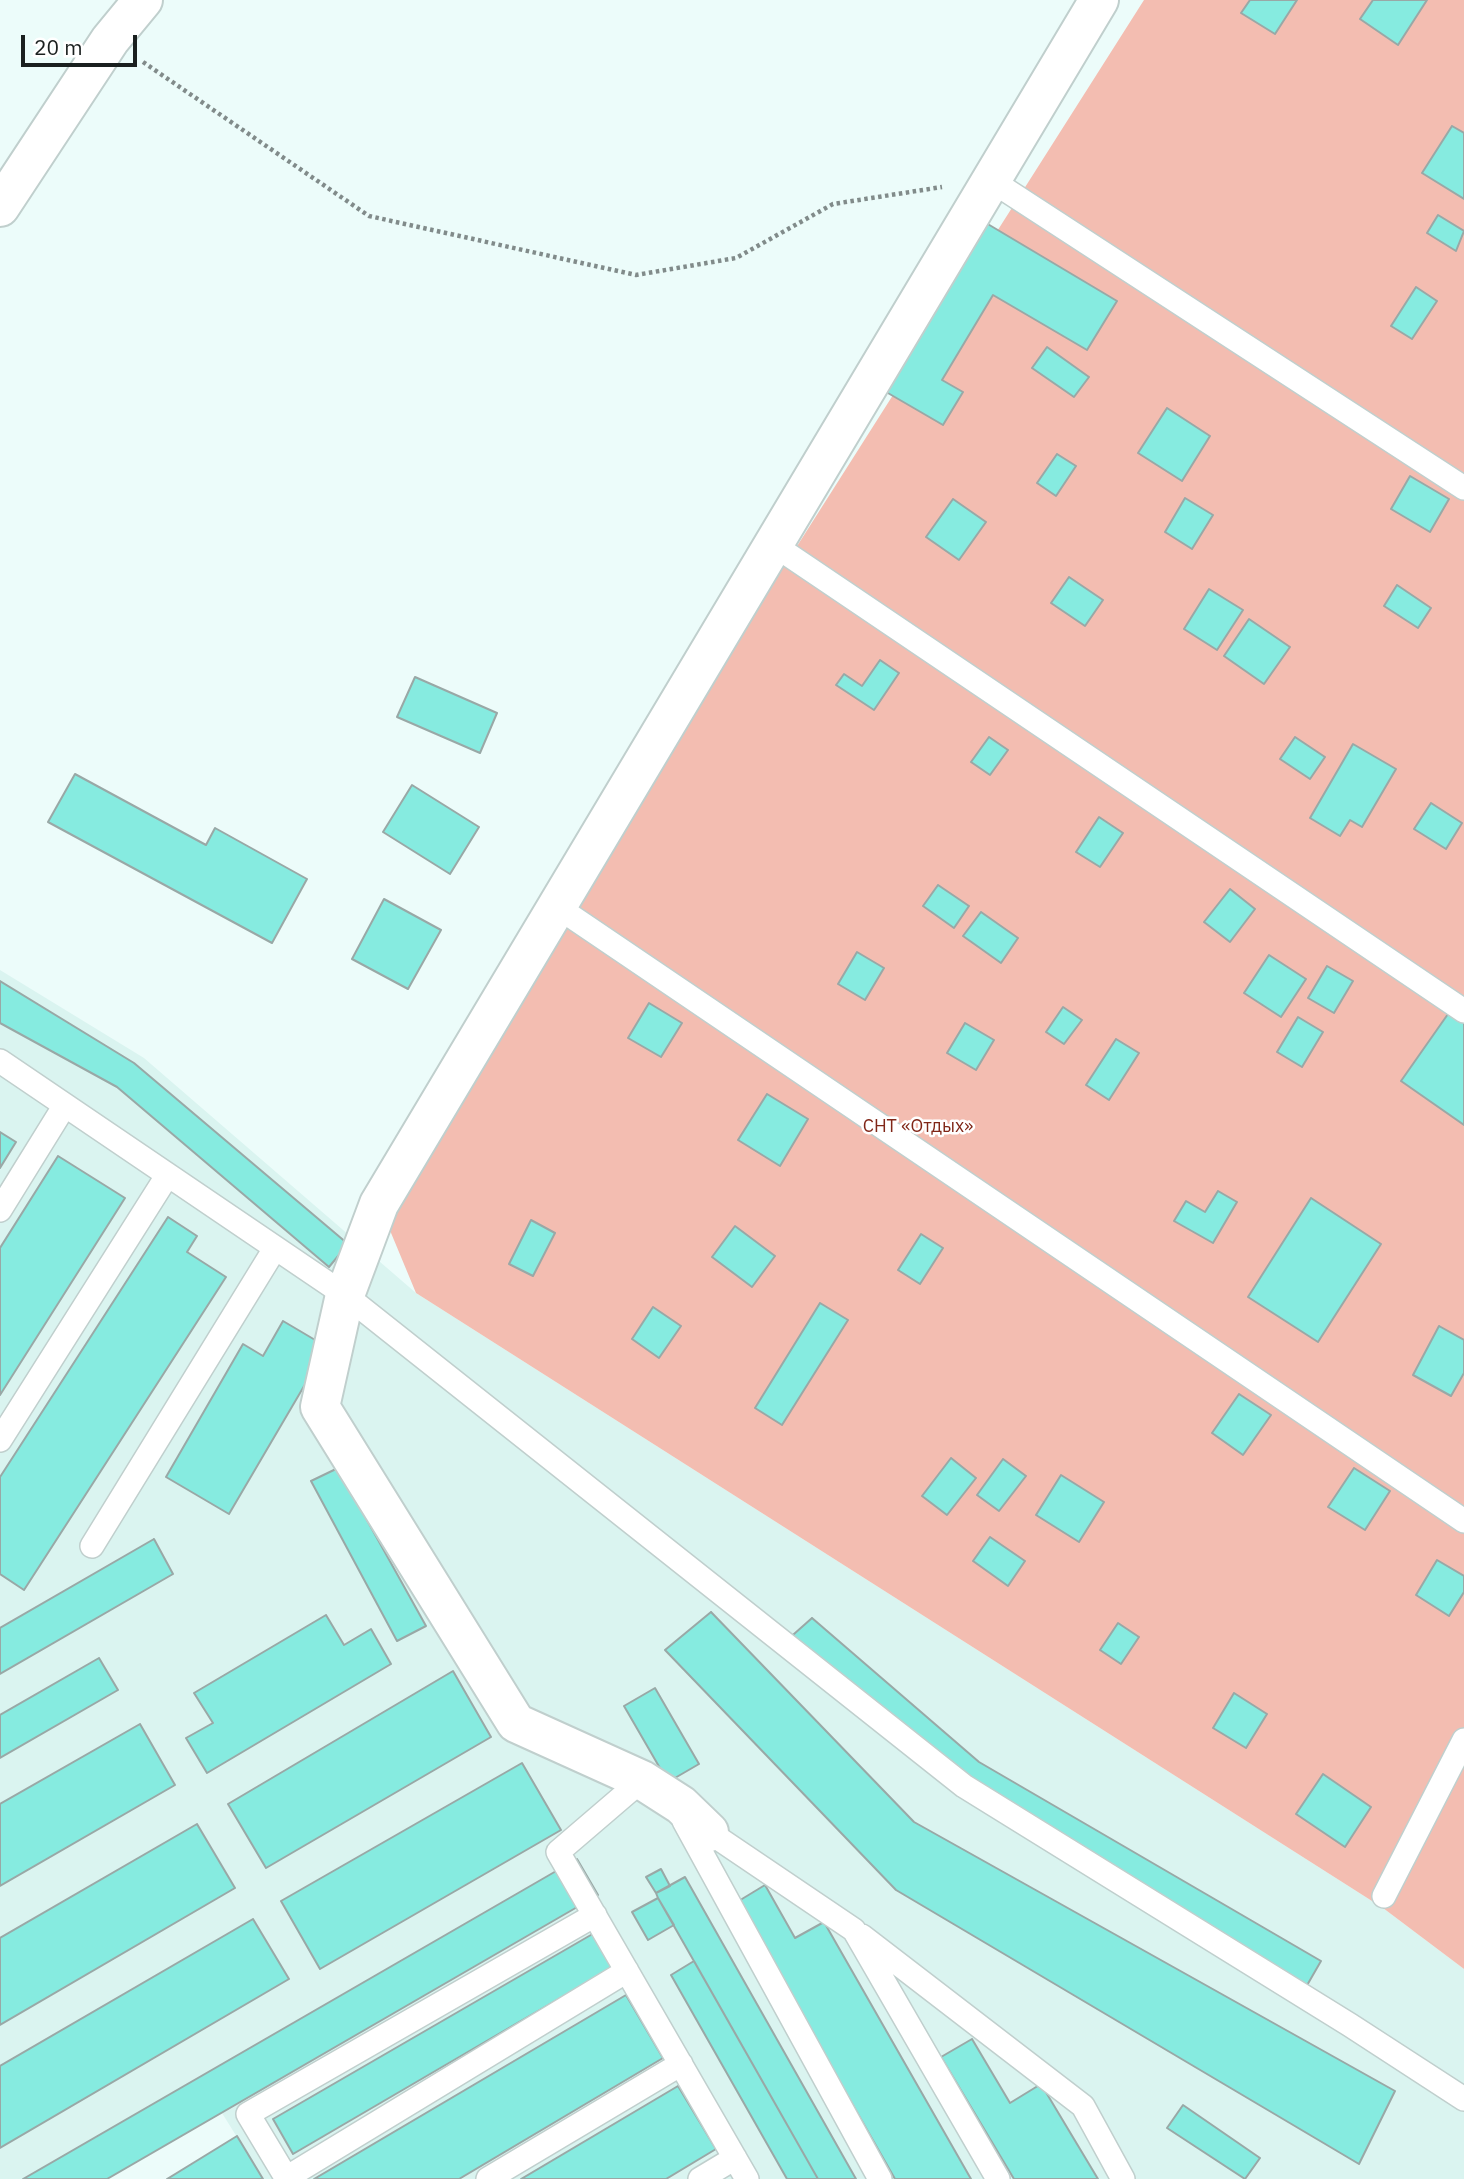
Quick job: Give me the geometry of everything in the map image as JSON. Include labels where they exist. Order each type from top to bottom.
[{"type":"street","points":[[0,207],[110,40],[142,0]]},
{"type":"street","points":[[709,1832],[657,1790],[516,1723],[317,1421],[345,1295],[379,1204],[774,545],[989,179],[1099,0]]},
{"type":"lane","points":[[989,179],[1464,488]]},
{"type":"lane","points":[[774,545],[1464,1012]]},
{"type":"lane","points":[[556,906],[1464,1521]]},
{"type":"lane","points":[[0,1061],[274,1250],[345,1295],[964,1786],[1338,2017],[1464,2099]]},
{"type":"lane","points":[[0,1210],[65,1105]]},
{"type":"lane","points":[[0,1440],[167,1176]]},
{"type":"lane","points":[[92,1546],[274,1250]]},
{"type":"lane","points":[[1384,1896],[1464,1740]]},
{"type":"lane","points":[[747,2179],[558,1852],[657,1790],[880,2179]]},
{"type":"lane","points":[[709,1832],[854,1930],[1083,2106],[1123,2179]]},
{"type":"lane","points":[[594,1915],[248,2114],[287,2178],[627,1971]]},
{"type":"lane","points":[[854,1930],[998,2179]]},
{"type":"lane","points":[[488,2179],[681,2064]]},
{"type":"lane","points":[[699,2179],[735,2158]]},
{"type":"path","points":[[110,40],[369,216],[636,275],[736,258],[833,204],[989,179]]},
{"type":"shaded area","points":[[0,970],[144,1058],[416,1293],[1383,1908],[1464,1969],[1464,2179],[263,2179],[222,2113],[107,2179],[0,2179]]},
{"type":"green space","name":"СНТ «Отдых»","points":[[1144,0],[1464,0],[1464,1969],[1383,1908],[416,1293],[379,1204]]},
{"type":"building","points":[[1250,0],[1297,0],[1275,34],[1241,13]]},
{"type":"building","points":[[1373,0],[1427,0],[1398,45],[1360,19]]},
{"type":"building","points":[[1452,126],[1464,133],[1464,199],[1422,173]]},
{"type":"building","points":[[1438,215],[1464,231],[1456,251],[1427,233]]},
{"type":"building","points":[[981,220],[1117,301],[1087,350],[993,295],[942,380],[963,392],[943,425],[881,389]]},
{"type":"building","points":[[1416,287],[1437,301],[1412,339],[1391,326]]},
{"type":"building","points":[[1047,347],[1089,377],[1074,397],[1032,368]]},
{"type":"building","points":[[1167,408],[1210,436],[1182,481],[1138,453]]},
{"type":"building","points":[[1057,454],[1076,466],[1056,496],[1037,483]]},
{"type":"building","points":[[1410,476],[1449,499],[1430,532],[1391,509]]},
{"type":"building","points":[[1185,498],[1213,515],[1192,549],[1165,532]]},
{"type":"building","points":[[953,499],[986,522],[959,560],[926,537]]},
{"type":"building","points":[[1069,577],[1103,600],[1085,626],[1051,603]]},
{"type":"building","points":[[1397,585],[1431,608],[1418,628],[1384,606]]},
{"type":"building","points":[[1209,589],[1243,610],[1217,650],[1184,629]]},
{"type":"building","points":[[1249,619],[1290,647],[1264,684],[1224,656]]},
{"type":"building","points":[[880,660],[899,673],[874,710],[836,685],[844,674],[862,686]]},
{"type":"building","points":[[415,677],[497,713],[480,753],[397,717]]},
{"type":"building","points":[[989,737],[1008,750],[990,775],[971,762]]},
{"type":"building","points":[[1295,737],[1325,757],[1310,779],[1280,759]]},
{"type":"building","points":[[1353,744],[1396,769],[1362,827],[1350,820],[1340,836],[1310,818]]},
{"type":"building","points":[[75,774],[206,845],[215,828],[307,879],[272,943],[48,822]]},
{"type":"building","points":[[412,785],[479,827],[450,874],[383,832]]},
{"type":"building","points":[[1431,803],[1462,823],[1446,849],[1414,829]]},
{"type":"building","points":[[1099,817],[1123,833],[1100,867],[1076,852]]},
{"type":"building","points":[[938,885],[969,906],[954,928],[923,906]]},
{"type":"building","points":[[1230,889],[1255,909],[1230,942],[1204,922]]},
{"type":"building","points":[[384,899],[441,930],[408,989],[352,959]]},
{"type":"building","points":[[981,912],[1018,938],[1001,963],[963,936]]},
{"type":"building","points":[[857,952],[884,968],[865,1000],[838,984]]},
{"type":"building","points":[[1269,955],[1306,979],[1281,1017],[1244,993]]},
{"type":"building","points":[[1327,966],[1353,981],[1334,1013],[1308,998]]},
{"type":"building","points":[[0,981],[134,1063],[348,1244],[329,1267],[117,1087],[0,1023]]},
{"type":"building","points":[[649,1003],[682,1023],[661,1057],[628,1038]]},
{"type":"building","points":[[1455,1004],[1464,1011],[1464,1125],[1401,1081]]},
{"type":"building","points":[[1063,1007],[1082,1020],[1064,1044],[1046,1032]]},
{"type":"building","points":[[1298,1017],[1323,1032],[1302,1067],[1277,1052]]},
{"type":"building","points":[[965,1023],[994,1040],[976,1070],[947,1053]]},
{"type":"building","points":[[1116,1039],[1139,1053],[1109,1100],[1086,1085]]},
{"type":"building","points":[[767,1094],[808,1119],[780,1166],[738,1140]]},
{"type":"building","points":[[0,1132],[16,1142],[0,1168]]},
{"type":"building","points":[[58,1156],[125,1198],[0,1395],[0,1248]]},
{"type":"building","points":[[1218,1191],[1237,1202],[1213,1243],[1174,1221],[1186,1201],[1205,1212]]},
{"type":"building","points":[[1311,1198],[1381,1244],[1318,1342],[1248,1297]]},
{"type":"building","points":[[168,1217],[197,1236],[187,1252],[226,1277],[24,1590],[0,1574],[0,1477]]},
{"type":"building","points":[[531,1220],[555,1233],[533,1276],[509,1264]]},
{"type":"building","points":[[735,1226],[775,1256],[752,1287],[712,1257]]},
{"type":"building","points":[[921,1234],[943,1248],[920,1284],[898,1270]]},
{"type":"building","points":[[820,1303],[848,1320],[782,1425],[755,1408]]},
{"type":"building","points":[[653,1307],[681,1326],[659,1358],[632,1339]]},
{"type":"building","points":[[283,1321],[327,1347],[229,1514],[166,1477],[243,1344],[263,1356]]},
{"type":"building","points":[[1439,1326],[1464,1340],[1464,1373],[1451,1396],[1413,1375]]},
{"type":"building","points":[[1239,1394],[1271,1415],[1243,1455],[1212,1433]]},
{"type":"building","points":[[951,1458],[976,1478],[947,1515],[922,1496]]},
{"type":"building","points":[[1003,1459],[1026,1476],[999,1511],[977,1495]]},
{"type":"building","points":[[338,1468],[426,1626],[397,1641],[311,1481]]},
{"type":"building","points":[[1354,1468],[1390,1491],[1365,1530],[1328,1507]]},
{"type":"building","points":[[1061,1475],[1104,1502],[1079,1542],[1036,1515]]},
{"type":"building","points":[[990,1537],[1025,1561],[1008,1586],[973,1561]]},
{"type":"building","points":[[154,1539],[173,1574],[0,1674],[0,1628]]},
{"type":"building","points":[[1437,1560],[1464,1576],[1464,1592],[1449,1616],[1416,1595]]},
{"type":"building","points":[[711,1612],[914,1822],[1395,2091],[1359,2164],[896,1890],[665,1650]]},
{"type":"building","points":[[326,1615],[344,1645],[371,1629],[391,1664],[207,1773],[186,1738],[213,1723],[194,1693]]},
{"type":"building","points":[[812,1618],[979,1762],[1321,1961],[1302,1994],[963,1789],[785,1642]]},
{"type":"building","points":[[1118,1623],[1139,1637],[1121,1664],[1100,1650]]},
{"type":"building","points":[[99,1658],[118,1690],[0,1758],[0,1715]]},
{"type":"building","points":[[453,1671],[491,1737],[266,1868],[228,1804]]},
{"type":"building","points":[[655,1688],[699,1764],[668,1782],[624,1706]]},
{"type":"building","points":[[1234,1693],[1267,1714],[1246,1748],[1213,1728]]},
{"type":"building","points":[[140,1724],[175,1785],[0,1886],[0,1804]]},
{"type":"building","points":[[522,1763],[561,1830],[320,1969],[281,1901]]},
{"type":"building","points":[[1323,1774],[1371,1807],[1345,1847],[1296,1814]]},
{"type":"building","points":[[197,1824],[235,1888],[0,2025],[0,1938]]},
{"type":"building","points":[[577,1859],[598,1895],[107,2179],[23,2179]]},
{"type":"building","points":[[661,1869],[670,1886],[656,1893],[646,1877]]},
{"type":"building","points":[[685,1877],[856,2179],[818,2179],[658,1898],[656,1893]]},
{"type":"building","points":[[765,1885],[795,1938],[824,1922],[971,2179],[895,2179],[737,1902]]},
{"type":"building","points":[[658,1898],[674,1925],[648,1940],[632,1912]]},
{"type":"building","points":[[253,1919],[289,1979],[0,2148],[0,2066]]},
{"type":"building","points":[[596,1932],[615,1966],[293,2154],[273,2119]]},
{"type":"building","points":[[694,1961],[818,2179],[787,2179],[671,1975]]},
{"type":"building","points":[[626,1995],[663,2058],[459,2179],[314,2179]]},
{"type":"building","points":[[972,2039],[1010,2103],[1041,2084],[1098,2179],[1014,2179],[941,2057]]},
{"type":"building","points":[[678,2086],[716,2149],[666,2179],[521,2179]]},
{"type":"building","points":[[1183,2105],[1260,2158],[1245,2179],[1167,2128]]},
{"type":"building","points":[[237,2136],[263,2179],[167,2179]]}]
